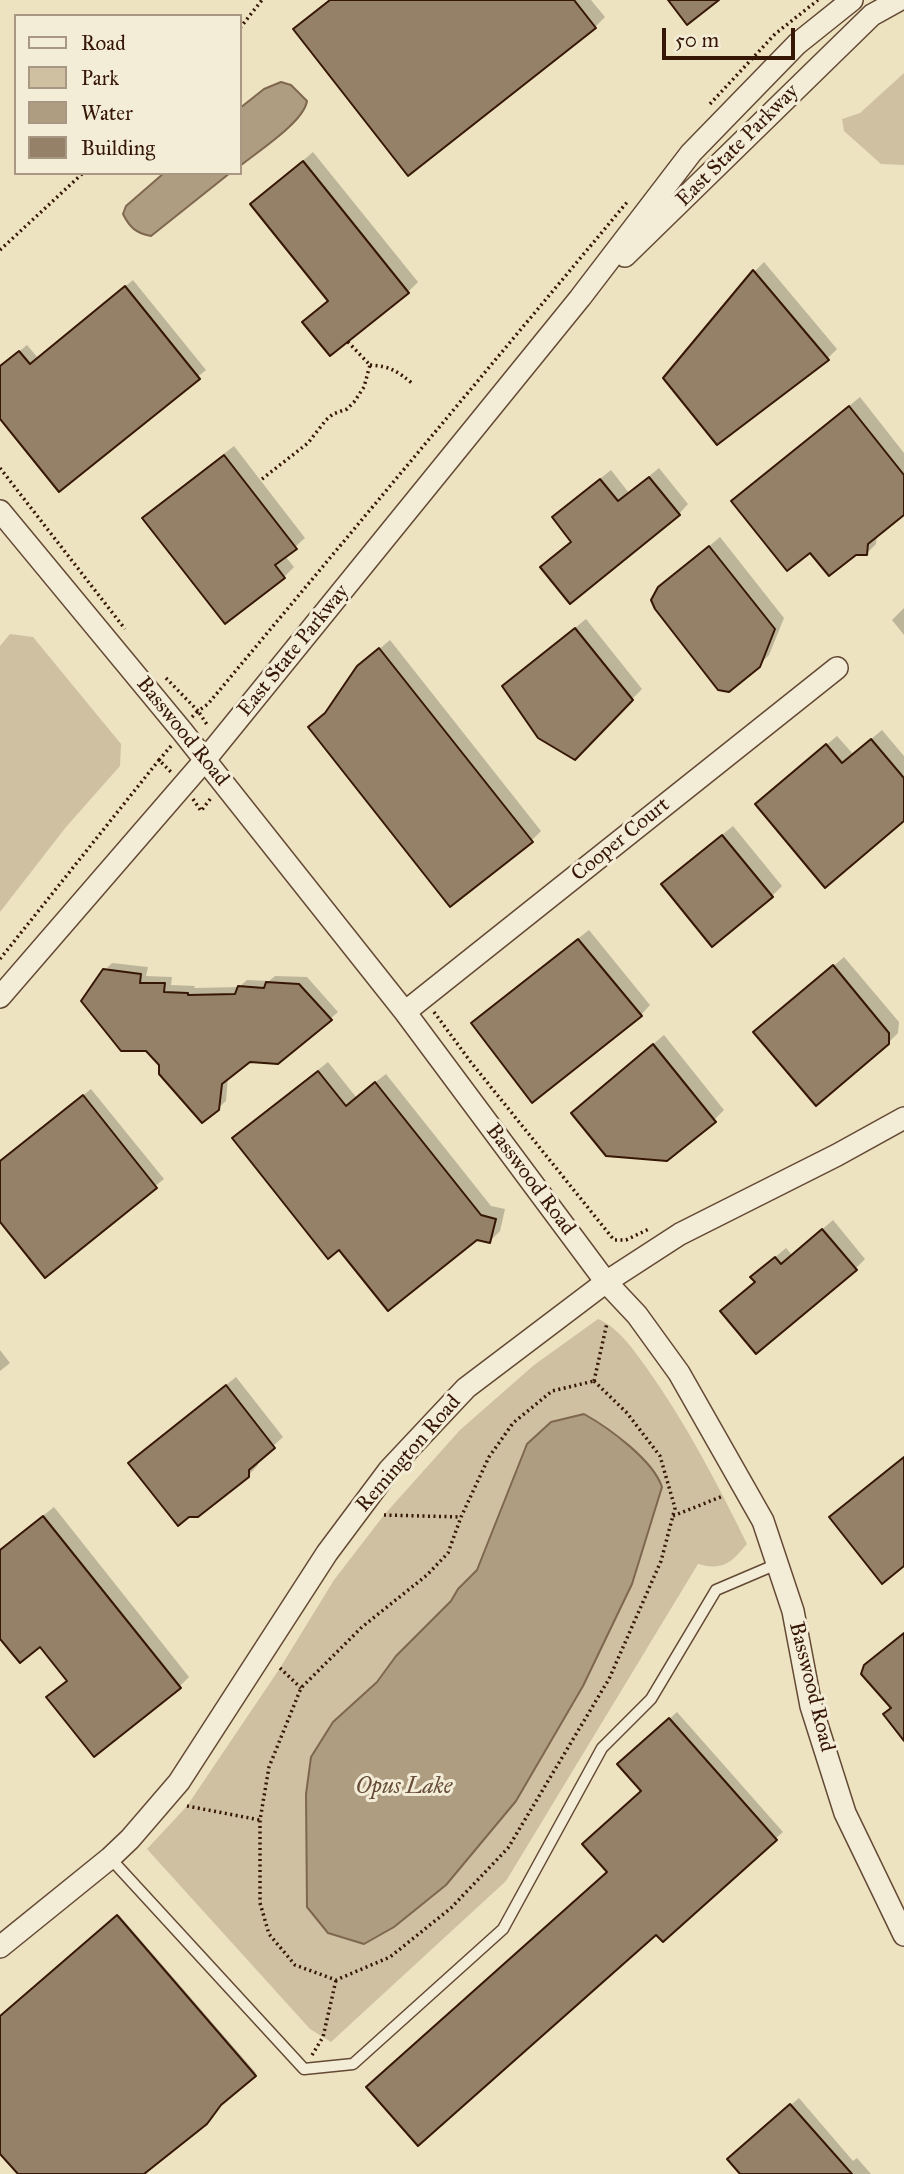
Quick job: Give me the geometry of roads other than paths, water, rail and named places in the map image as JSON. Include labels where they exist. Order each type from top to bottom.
[{"type":"street","name":"East State Parkway","points":[[0,997],[205,760],[580,298],[691,153],[797,44],[852,0]]},
{"type":"street","name":"East State Parkway","points":[[580,298],[663,221],[872,15],[899,0]]},
{"type":"street","name":"Basswood Road","points":[[0,511],[205,760],[405,1012],[606,1282],[637,1315],[680,1373],[763,1521],[793,1611],[811,1706],[845,1813],[904,1935]]},
{"type":"street","name":"Cooper Court","points":[[405,1012],[837,668]]},
{"type":"street","name":"Remington Road","points":[[0,1947],[110,1858],[179,1782],[327,1553],[389,1470],[466,1388],[606,1282],[680,1234],[904,1118]]},
{"type":"lane","points":[[110,1858],[304,2069],[353,2064],[503,1929],[602,1748],[651,1699],[716,1590],[777,1564]]},
{"type":"water","points":[[281,82],[291,85],[307,101],[298,118],[289,127],[242,164],[242,106],[264,89]]},
{"type":"water","points":[[162,175],[227,175],[151,236],[131,226],[123,214],[126,206]]},
{"type":"water","name":"Opus Lake","points":[[584,1414],[617,1436],[640,1456],[650,1466],[662,1487],[632,1584],[583,1686],[516,1801],[446,1885],[394,1927],[364,1944],[328,1933],[307,1907],[306,1794],[311,1757],[333,1722],[377,1682],[396,1656],[451,1601],[458,1589],[477,1570],[527,1444],[551,1422]]}]
